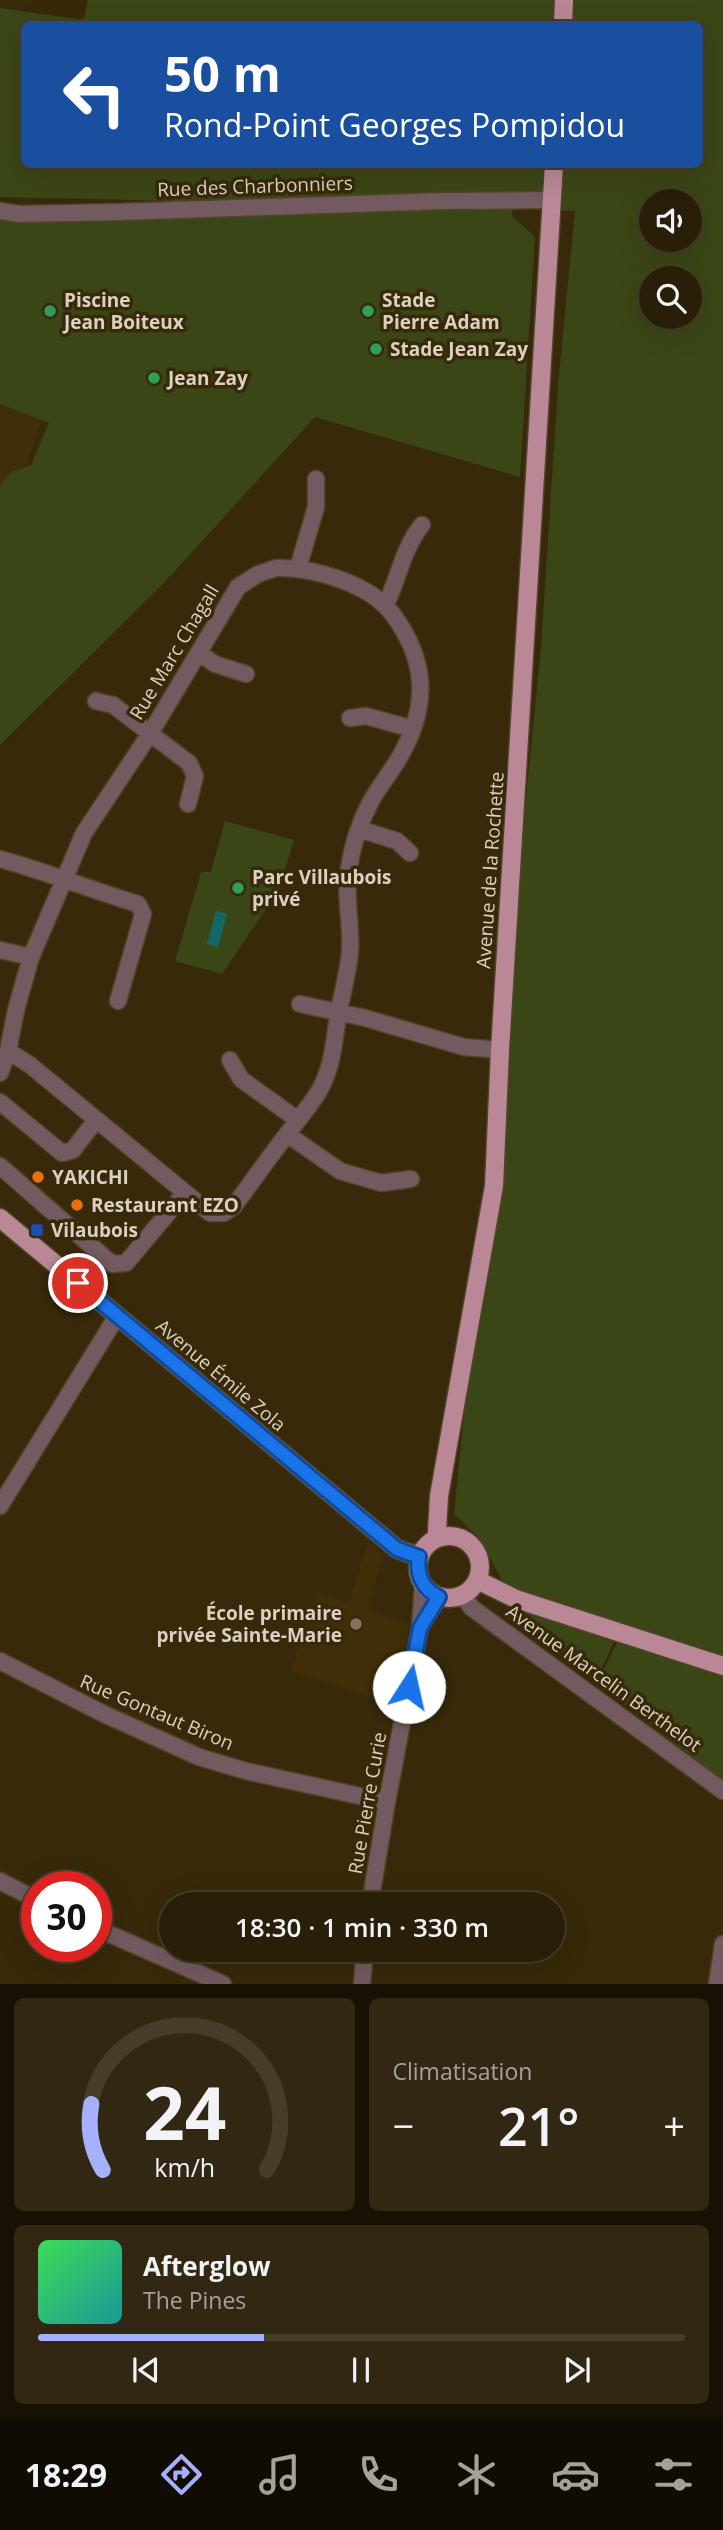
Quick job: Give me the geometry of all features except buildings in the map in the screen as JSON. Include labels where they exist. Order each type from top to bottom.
[{"type":"main road","points":[[563,21],[564,0]]},
{"type":"main road","name":"Avenue de la Rochette","points":[[439,1537],[439,1496],[494,1186],[554,168]]},
{"type":"main road","name":"Avenue Émile Zola","points":[[0,1218],[397,1549],[419,1557]]},
{"type":"main road","points":[[454,1536],[472,1546],[479,1559],[477,1580],[469,1592],[451,1598],[439,1597],[423,1584],[418,1571],[419,1557],[427,1545],[439,1537],[454,1536]]},
{"type":"main road","points":[[477,1580],[516,1599],[723,1666]]},
{"type":"street","name":"Rue des Charbonniers","points":[[0,211],[19,214],[120,212],[552,200]]},
{"type":"street","points":[[298,568],[316,507],[316,479]]},
{"type":"street","points":[[386,604],[396,584],[409,541],[422,525]]},
{"type":"street","name":"Rue Marc Chagall","points":[[0,1073],[31,957],[84,833],[151,732],[239,587],[258,574],[276,568],[298,568],[343,581],[386,604],[408,637],[419,670],[419,712],[404,750],[369,804],[348,869],[350,952],[338,1013],[337,1037],[319,1090],[230,1211],[210,1213],[30,1065],[8,1051]]},
{"type":"street","points":[[199,653],[215,664],[246,674]]},
{"type":"street","points":[[96,701],[113,705],[189,763],[195,776],[188,804]]},
{"type":"street","points":[[350,718],[366,716],[413,729]]},
{"type":"street","points":[[359,829],[397,841],[410,853]]},
{"type":"street","points":[[0,859],[52,873],[63,880],[138,904],[143,914],[118,1001]]},
{"type":"street","points":[[0,950],[31,957]]},
{"type":"street","points":[[300,1004],[464,1047],[500,1050]]},
{"type":"street","points":[[230,1060],[241,1079],[340,1171],[381,1183],[411,1179]]},
{"type":"street","points":[[0,1102],[58,1151],[66,1153],[73,1150],[96,1120]]},
{"type":"street","points":[[3,1176],[112,1264],[126,1263],[184,1194]]},
{"type":"street","points":[[0,1506],[117,1316]]},
{"type":"street","name":"Rue Pierre Curie","points":[[372,1892],[420,1628],[423,1584]]},
{"type":"street","name":"Avenue Marcelin Berthelot","points":[[462,1595],[472,1608],[723,1791]]},
{"type":"street","name":"Rue Pierre Curie","points":[[420,1628],[439,1597]]},
{"type":"street","name":"Rue Gontaut Biron","points":[[0,1661],[114,1719],[199,1756],[246,1771],[387,1802]]},
{"type":"street","points":[[0,1881],[21,1892]]},
{"type":"street","points":[[112,1935],[223,1984]]},
{"type":"street","points":[[717,1984],[723,1944]]},
{"type":"street","points":[[362,1984],[364,1962]]},
{"type":"shaded area","points":[[0,401],[42,417],[0,542]]},
{"type":"shaded area","name":"École primaire privée Sainte-Marie","points":[[368,1542],[384,1554],[367,1610],[409,1624],[396,1706],[291,1671],[316,1592],[349,1603]]},
{"type":"green space","points":[[88,0],[723,0],[723,1780],[597,1684],[626,1624],[504,1584],[479,1538],[454,1514],[541,648],[558,385],[575,211],[513,208],[512,216],[535,237],[520,477],[315,417],[163,584],[0,745],[0,485],[12,472],[31,465],[49,423],[0,404],[0,217],[497,208],[0,197],[0,8],[84,20]]},
{"type":"green space","name":"Parc Villaubois privé","points":[[225,821],[294,840],[275,903],[268,906],[222,974],[175,961],[201,872],[211,872]]},
{"type":"green space","points":[[515,1606],[614,1642],[598,1676],[506,1618]]},
{"type":"water","points":[[216,911],[227,914],[218,947],[207,944]]},
{"type":"place","name":"Piscine Jean Boiteux","points":[[50,311]]},
{"type":"place","name":"Stade Pierre Adam","points":[[368,311]]},
{"type":"place","name":"Stade Jean Zay","points":[[376,349]]},
{"type":"place","name":"Jean Zay","points":[[154,378]]},
{"type":"place","name":"Parc Villaubois privé","points":[[238,888]]},
{"type":"place","name":"YAKICHI","points":[[38,1177]]},
{"type":"place","name":"Restaurant EZO","points":[[77,1205]]},
{"type":"place","name":"Vilaubois","points":[[37,1230]]},
{"type":"place","name":"École primaire privée Sainte-Marie","points":[[356,1624]]},
{"type":"route","points":[[78,1283],[397,1549],[419,1557],[418,1571],[423,1584],[427,1590],[439,1597],[420,1628],[409,1687]]}]
